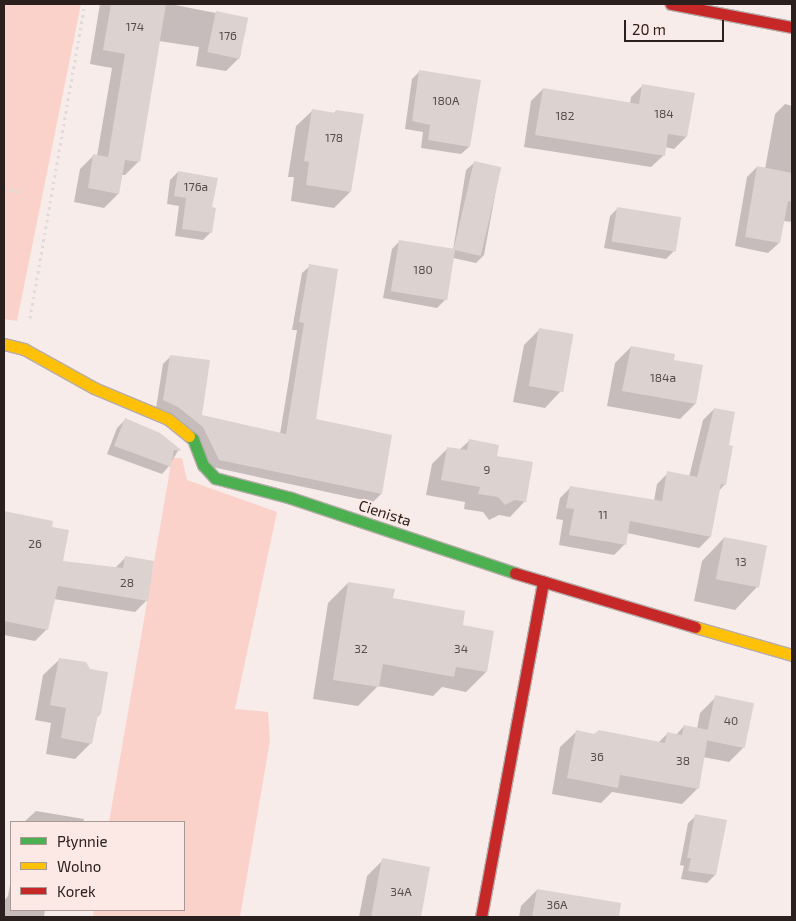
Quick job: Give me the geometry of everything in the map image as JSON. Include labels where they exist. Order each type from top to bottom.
[{"type":"street","points":[[671,4],[792,26]]},
{"type":"street","name":"Cienista","points":[[4,344],[24,349],[94,388],[168,419],[193,439],[203,465],[215,478],[291,498],[543,582],[792,655]]},
{"type":"street","points":[[481,917],[543,582]]},
{"type":"path","points":[[24,349],[85,4]]},
{"type":"path","points":[[4,188],[21,192]]},
{"type":"shaded area","points":[[4,4],[81,4],[17,321],[4,319]]},
{"type":"shaded area","points":[[172,458],[182,458],[187,480],[277,512],[235,709],[268,712],[270,740],[240,917],[93,917],[94,911],[185,911],[185,821],[109,821]]},
{"type":"building","points":[[111,4],[166,4],[140,162],[125,160],[119,194],[88,188],[93,154],[108,157],[125,54],[103,50]]},
{"type":"building","points":[[216,11],[248,18],[240,59],[207,52]]},
{"type":"building","points":[[419,70],[481,80],[470,147],[428,140],[430,125],[412,121]]},
{"type":"building","points":[[642,84],[695,93],[687,137],[668,134],[665,156],[535,135],[543,88],[639,104]]},
{"type":"building","points":[[312,109],[335,113],[336,110],[364,114],[351,192],[306,185],[309,162],[304,161]]},
{"type":"building","points":[[474,161],[501,167],[481,256],[454,250]]},
{"type":"building","points":[[757,166],[792,173],[792,202],[788,201],[780,243],[745,237]]},
{"type":"building","points":[[178,171],[218,178],[212,207],[216,208],[212,233],[182,229],[186,198],[174,196]]},
{"type":"building","points":[[617,207],[681,217],[676,252],[612,242]]},
{"type":"building","points":[[399,240],[455,249],[447,300],[391,291]]},
{"type":"building","points":[[309,264],[338,269],[316,419],[392,435],[382,494],[219,460],[203,427],[178,407],[163,400],[170,355],[210,360],[202,415],[286,434],[304,323],[299,322]]},
{"type":"building","points":[[539,328],[573,334],[563,392],[529,386]]},
{"type":"building","points":[[631,346],[675,354],[674,360],[703,365],[696,404],[622,391]]},
{"type":"building","points":[[714,408],[735,412],[729,445],[733,446],[726,485],[721,484],[711,537],[630,521],[626,545],[569,535],[574,509],[566,508],[570,486],[662,501],[667,471],[697,477]]},
{"type":"building","points":[[125,418],[160,433],[180,449],[181,451],[174,450],[171,467],[114,446]]},
{"type":"building","points":[[469,439],[499,445],[497,456],[533,462],[526,502],[515,500],[505,505],[498,497],[478,494],[480,487],[441,480],[447,447],[467,450]]},
{"type":"building","points":[[4,511],[53,521],[52,527],[69,530],[63,561],[123,568],[125,556],[154,561],[148,601],[58,586],[48,630],[4,621]]},
{"type":"building","points":[[724,537],[767,545],[759,588],[716,579]]},
{"type":"building","points":[[348,582],[395,589],[393,598],[465,611],[463,625],[494,631],[487,672],[456,667],[454,677],[383,664],[379,687],[333,680]]},
{"type":"building","points":[[59,658],[86,662],[90,669],[108,672],[101,714],[98,714],[92,744],[61,738],[66,708],[50,705]]},
{"type":"building","points":[[715,695],[754,703],[745,748],[705,740]]},
{"type":"building","points":[[684,725],[709,730],[699,789],[620,775],[618,788],[567,778],[576,730],[594,734],[599,730],[665,743],[667,732],[682,735]]},
{"type":"building","points":[[695,814],[727,820],[716,875],[688,871],[691,858],[687,858]]},
{"type":"building","points":[[382,858],[430,867],[421,917],[371,917]]},
{"type":"building","points":[[537,889],[621,903],[619,917],[532,917]]},
{"type":"traffic: fast","points":[[189,436],[193,439],[203,465],[215,478],[291,498],[515,573]]},
{"type":"traffic: slow","points":[[4,344],[24,349],[94,388],[168,419],[189,436]]},
{"type":"traffic: slow","points":[[695,627],[792,655]]},
{"type":"traffic: jam","points":[[671,4],[792,27]]},
{"type":"traffic: jam","points":[[515,573],[695,627]]},
{"type":"traffic: jam","points":[[481,917],[543,582]]}]
